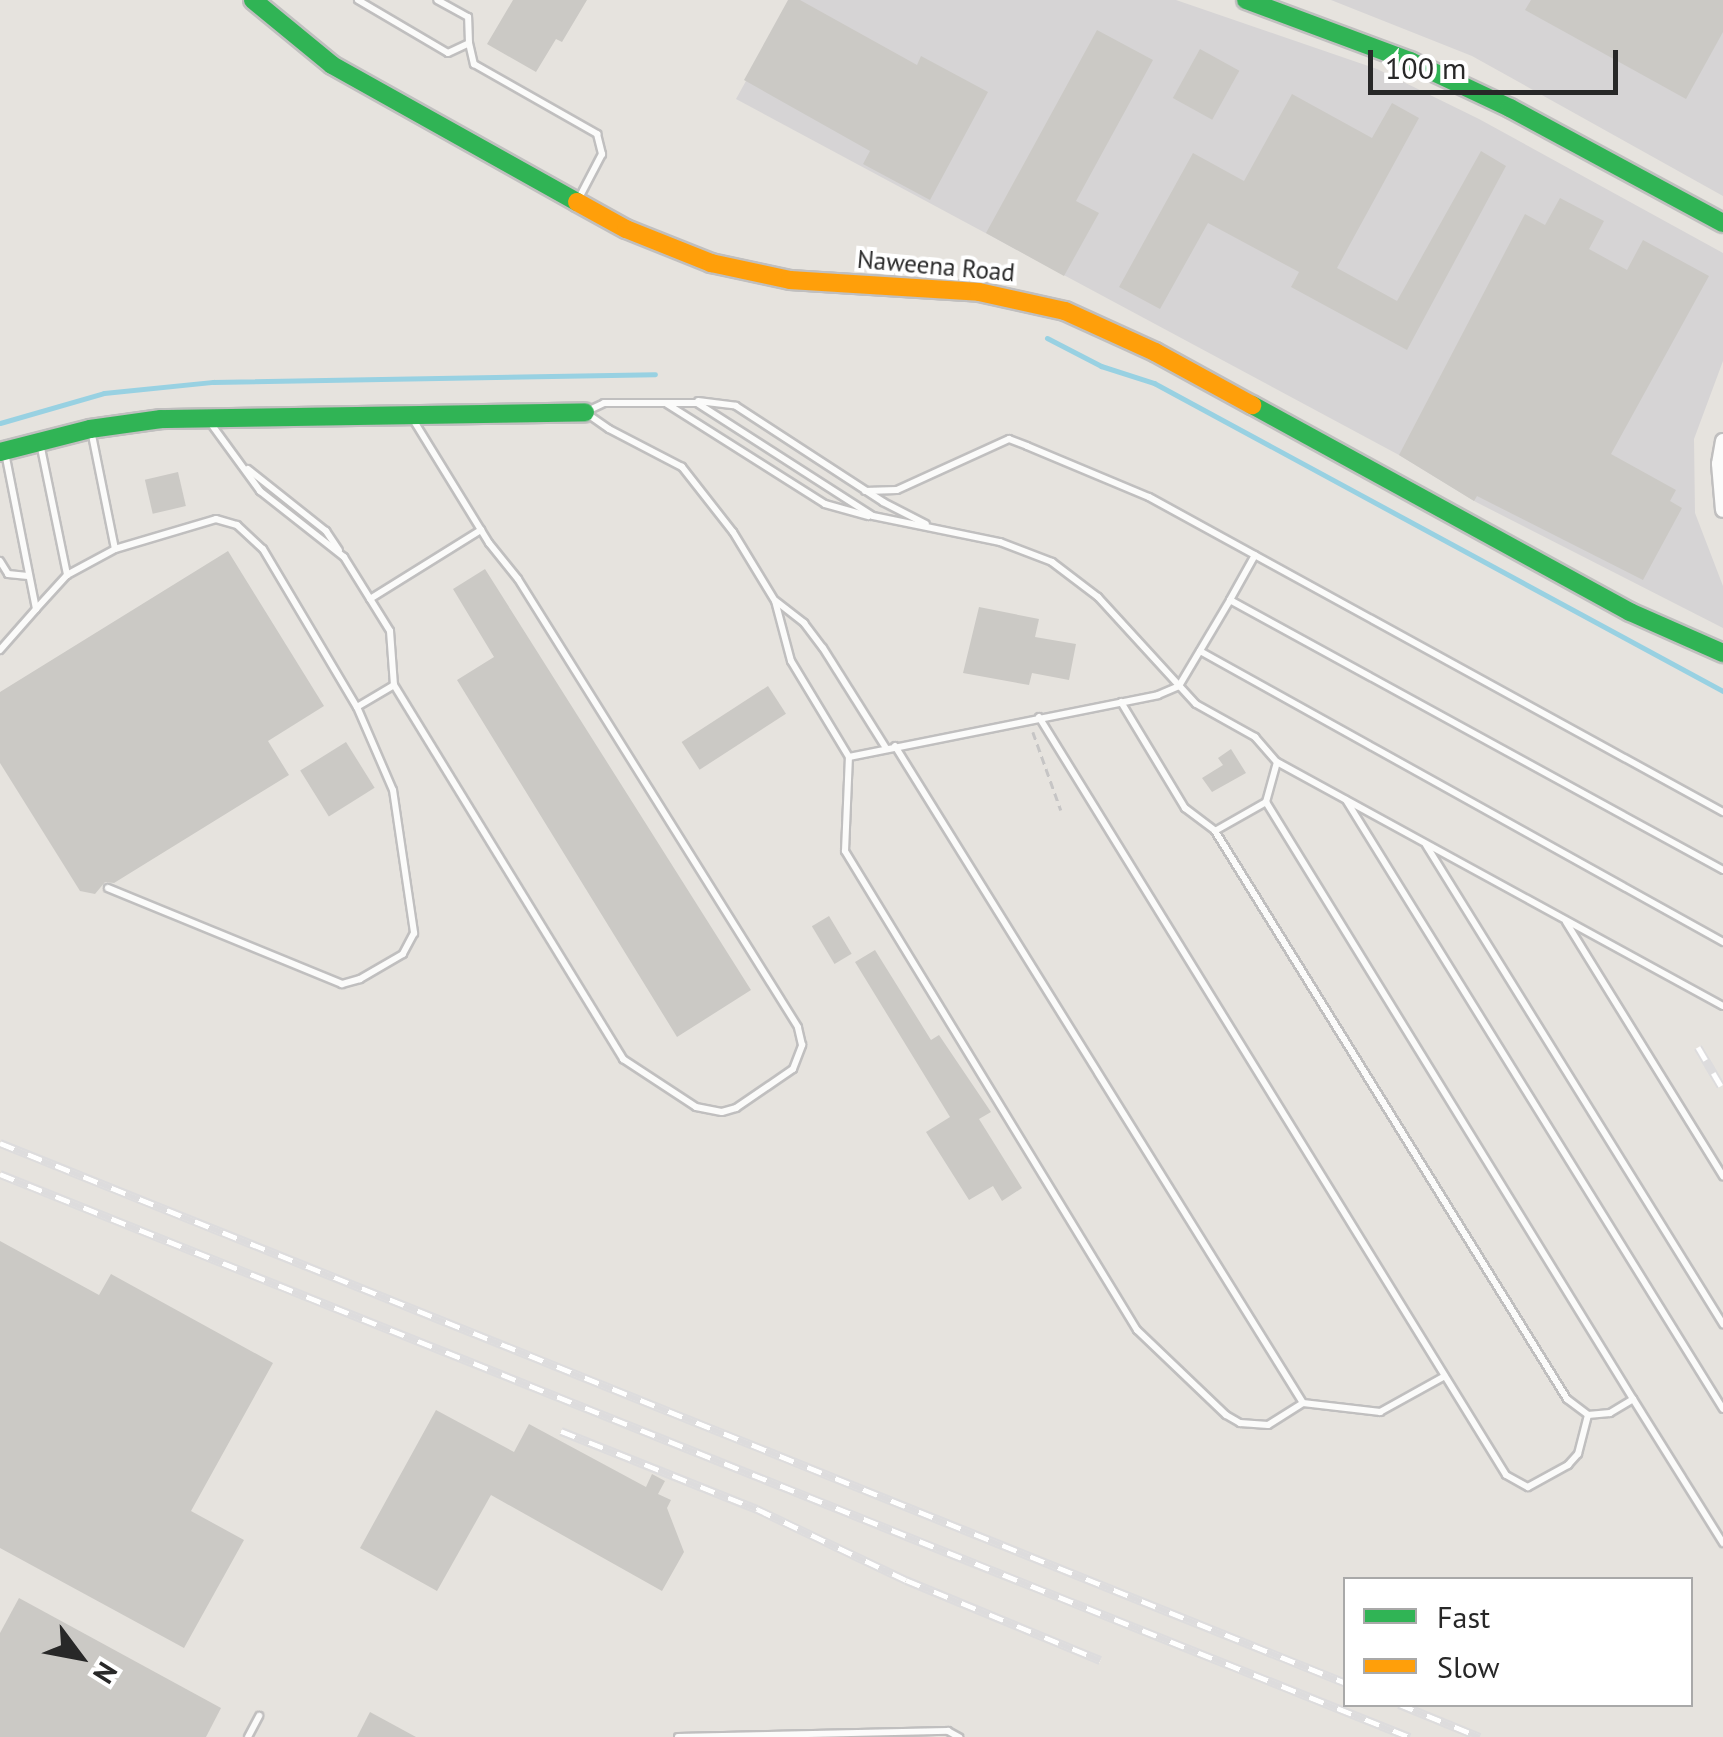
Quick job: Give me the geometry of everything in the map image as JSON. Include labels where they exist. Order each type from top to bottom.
[{"type":"street","name":"Naweena Road","points":[[253,0],[332,65],[626,229],[711,263],[790,280],[978,292],[1025,299],[1065,312],[1155,352],[1630,612],[1723,653]]},
{"type":"street","points":[[1246,0],[1410,61],[1510,108],[1723,223]]},
{"type":"street","points":[[2,451],[90,429],[206,417],[586,412]]},
{"type":"street","points":[[1723,441],[1719,464],[1723,510]]},
{"type":"lane","points":[[358,0],[448,53],[468,43]]},
{"type":"lane","points":[[437,0],[468,18],[468,43],[474,64],[597,134],[602,154],[577,202]]},
{"type":"lane","points":[[688,401],[735,426],[857,507],[884,519]]},
{"type":"lane","points":[[941,530],[866,491],[723,401],[604,403],[586,412],[608,429],[661,454],[697,482],[775,600],[804,623],[823,648],[890,747],[1303,1403]]},
{"type":"lane","points":[[656,402],[677,408],[838,510],[1014,547],[1074,576],[1122,620],[1196,704],[1255,736],[1277,762],[1723,1006]]},
{"type":"lane","points":[[239,462],[316,523],[344,557],[390,631],[394,685],[630,1067],[696,1107],[722,1112],[786,1077],[799,1059],[802,1045],[798,1028],[518,579],[481,530],[408,412]]},
{"type":"lane","points":[[206,417],[260,491],[344,557]]},
{"type":"lane","points":[[90,429],[115,549]]},
{"type":"lane","points":[[39,440],[66,574]]},
{"type":"lane","points":[[866,491],[896,490],[1009,440],[1149,497],[1723,812]]},
{"type":"lane","points":[[2,451],[36,609]]},
{"type":"lane","points":[[0,650],[66,574],[115,549],[205,520],[236,525],[263,549],[357,707],[393,790],[414,926],[412,940],[402,954],[360,979],[332,982],[108,888]]},
{"type":"lane","points":[[370,599],[481,530]]},
{"type":"lane","points":[[849,757],[1158,696],[1179,686],[1255,555]]},
{"type":"lane","points":[[0,562],[4,576],[28,576]]},
{"type":"lane","points":[[775,600],[791,661],[849,757],[845,851],[1137,1330],[1226,1416],[1240,1423],[1268,1424],[1303,1403],[1380,1412],[1445,1376]]},
{"type":"lane","points":[[1230,600],[1723,870]]},
{"type":"lane","points":[[1200,651],[1723,942]]},
{"type":"lane","points":[[357,707],[394,685]]},
{"type":"lane","points":[[1121,702],[1185,808],[1216,830],[1567,1399],[1588,1415],[1610,1414],[1633,1399]]},
{"type":"lane","points":[[1035,718],[1506,1475],[1521,1486],[1536,1485],[1573,1461],[1588,1415]]},
{"type":"lane","points":[[1216,830],[1266,802],[1277,762]]},
{"type":"lane","points":[[1345,799],[1723,1409]]},
{"type":"lane","points":[[1266,802],[1723,1543]]},
{"type":"lane","points":[[1425,843],[1723,1324]]},
{"type":"lane","points":[[1564,919],[1723,1176]]},
{"type":"lane","points":[[248,1737],[260,1716]]},
{"type":"lane","points":[[678,1737],[948,1731],[959,1737]]},
{"type":"path","points":[[1035,718],[1061,810]]},
{"type":"shaded area","points":[[791,0],[1176,0],[1377,69],[1479,119],[1723,253],[1723,361],[1694,439],[1695,513],[1723,586],[1723,628],[1476,502],[1399,455],[736,99]]},
{"type":"shaded area","points":[[1331,0],[1723,0],[1723,196],[1472,56]]},
{"type":"building","points":[[513,0],[587,0],[562,42],[556,39],[536,72],[487,44]]},
{"type":"building","points":[[788,0],[800,0],[917,65],[921,56],[988,92],[930,200],[863,164],[870,151],[744,80]]},
{"type":"building","points":[[1531,0],[1723,0],[1723,32],[1686,99],[1525,10]]},
{"type":"building","points":[[1097,30],[1153,60],[1076,201],[1099,213],[1064,276],[986,233]]},
{"type":"building","points":[[1200,49],[1239,71],[1212,120],[1173,98]]},
{"type":"building","points":[[1292,94],[1372,138],[1392,103],[1419,118],[1337,268],[1397,301],[1481,151],[1506,166],[1407,350],[1291,287],[1299,272],[1208,223],[1160,309],[1119,287],[1193,153],[1244,181]]},
{"type":"building","points":[[1560,198],[1604,221],[1589,249],[1627,270],[1643,240],[1709,276],[1611,454],[1676,490],[1670,501],[1682,508],[1643,580],[1477,496],[1474,501],[1399,455],[1525,214],[1545,225]]},
{"type":"building","points":[[178,472],[186,506],[153,514],[145,480]]},
{"type":"building","points":[[228,551],[324,706],[268,741],[289,775],[114,883],[105,882],[95,894],[80,891],[0,763],[0,692]]},
{"type":"building","points":[[485,569],[751,990],[677,1037],[457,680],[494,657],[453,589]]},
{"type":"building","points":[[979,607],[1039,619],[1035,637],[1076,644],[1069,680],[1032,673],[1029,685],[963,673]]},
{"type":"building","points":[[768,686],[786,714],[700,770],[682,742]]},
{"type":"building","points":[[346,742],[375,788],[329,816],[300,771]]},
{"type":"building","points":[[1231,749],[1246,773],[1212,792],[1202,778],[1223,765],[1218,758]]},
{"type":"building","points":[[829,916],[852,954],[835,964],[812,926]]},
{"type":"building","points":[[875,950],[931,1040],[939,1035],[991,1112],[979,1119],[1022,1188],[1002,1201],[993,1186],[969,1200],[926,1132],[950,1117],[855,962]]},
{"type":"building","points":[[0,1241],[99,1295],[111,1274],[273,1363],[191,1511],[244,1540],[184,1648],[0,1548]]},
{"type":"building","points":[[436,1410],[514,1452],[529,1424],[646,1487],[652,1474],[665,1481],[658,1494],[671,1500],[667,1508],[684,1552],[662,1591],[491,1495],[437,1591],[360,1548]]},
{"type":"building","points":[[19,1598],[221,1708],[206,1737],[0,1737],[0,1633]]},
{"type":"building","points":[[370,1712],[416,1737],[357,1737]]},
{"type":"waterway","points":[[1047,338],[1101,366],[1154,383],[1723,691]]},
{"type":"waterway","points":[[0,423],[104,393],[213,382],[655,374]]},
{"type":"railway","points":[[1698,1047],[1721,1086]]},
{"type":"railway","points":[[0,1143],[1343,1682]]},
{"type":"railway","points":[[0,1174],[1410,1737]]},
{"type":"railway","points":[[561,1431],[757,1509],[906,1580],[1100,1660]]},
{"type":"railway","points":[[1406,1707],[1480,1737]]},
{"type":"traffic: fast","points":[[253,0],[332,65],[577,202]]},
{"type":"traffic: fast","points":[[1246,0],[1410,61],[1510,108],[1723,223]]},
{"type":"traffic: fast","points":[[1252,405],[1630,612],[1723,653]]},
{"type":"traffic: fast","points":[[0,452],[90,429],[161,419],[585,412]]},
{"type":"traffic: slow","points":[[577,202],[626,229],[711,263],[790,280],[979,292],[1065,311],[1155,352],[1252,405]]}]
